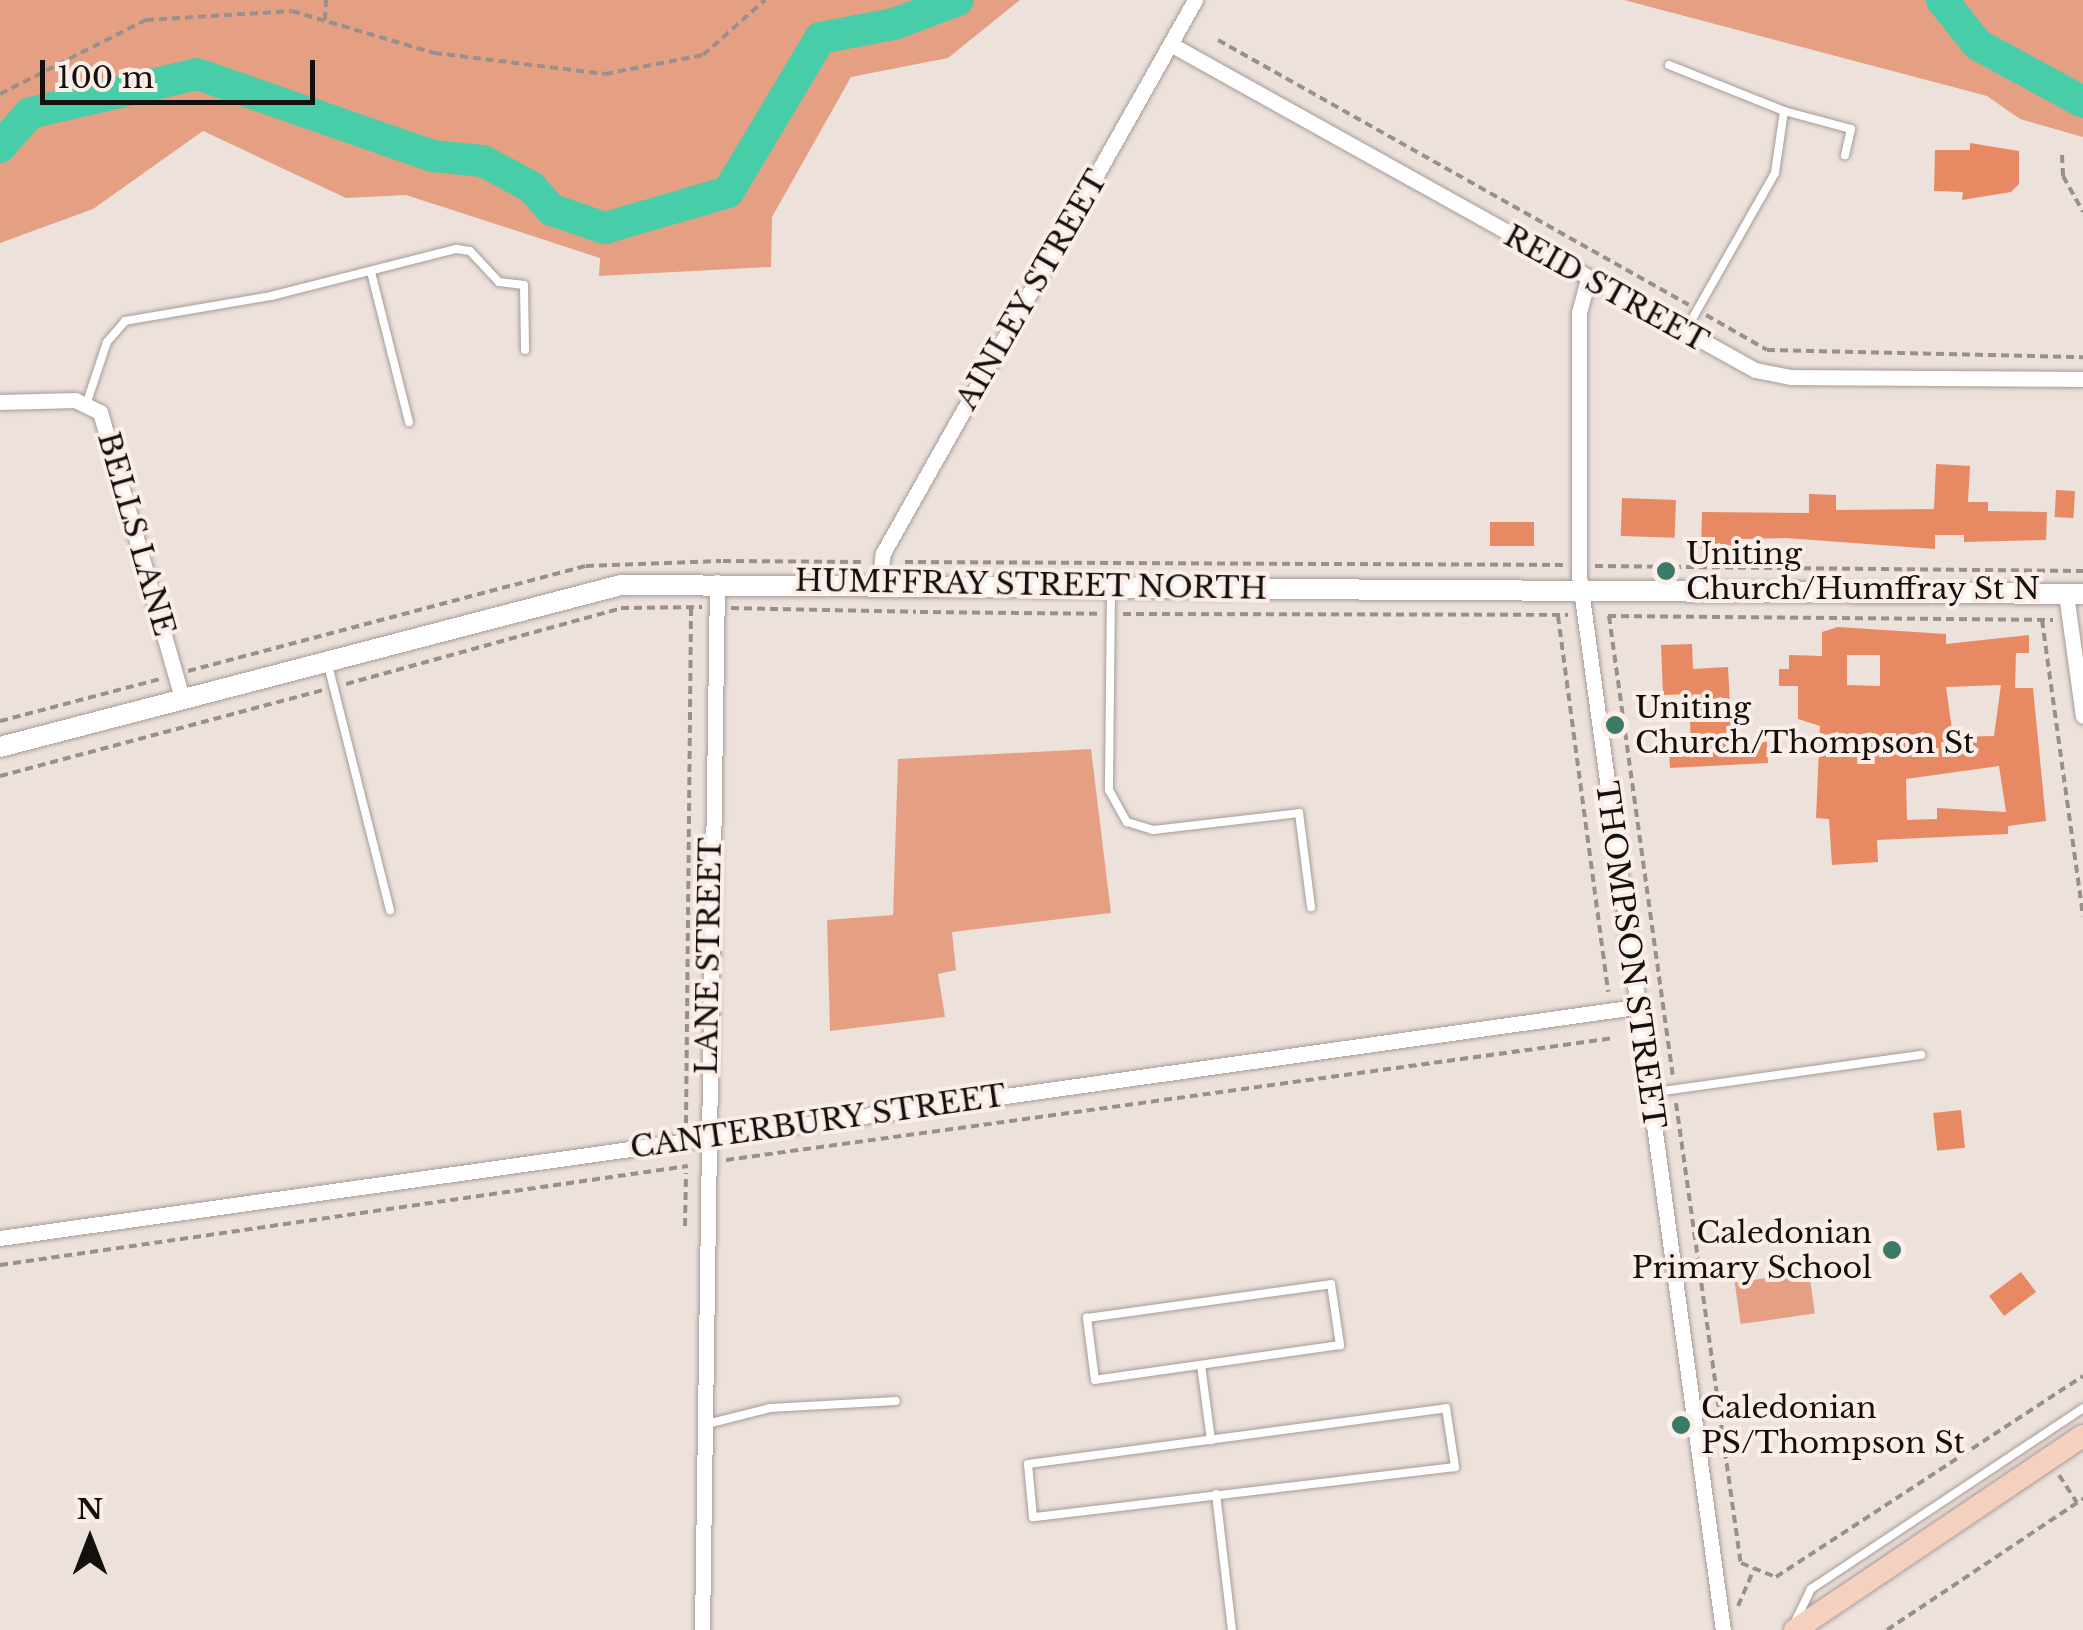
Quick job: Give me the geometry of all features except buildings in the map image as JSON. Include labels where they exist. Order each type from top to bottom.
[{"type":"main road","points":[[1794,1630],[2083,1436]]},
{"type":"street","name":"AINLEY STREET","points":[[879,584],[883,553],[1196,0]]},
{"type":"street","name":"REID STREET","points":[[1172,44],[1684,333],[1777,376],[2083,379]]},
{"type":"street","name":"THOMPSON STREET","points":[[1588,279],[1579,313],[1581,590],[1723,1630]]},
{"type":"street","name":"BELLS LANE","points":[[0,402],[87,402],[104,421],[182,698]]},
{"type":"street","name":"HUMFFRAY STREET NORTH","points":[[0,747],[608,586],[717,582],[2075,594]]},
{"type":"street","name":"LANE STREET","points":[[702,1630],[704,1138],[717,582]]},
{"type":"street","points":[[2075,594],[2069,620],[2083,716]]},
{"type":"street","name":"CANTERBURY STREET","points":[[0,1238],[1636,1007]]},
{"type":"lane","points":[[1669,65],[1734,98],[1851,129],[1846,155]]},
{"type":"lane","points":[[1684,333],[1775,173],[1784,111]]},
{"type":"lane","points":[[87,402],[107,342],[125,322],[470,251],[499,282],[526,288],[526,350]]},
{"type":"lane","points":[[371,272],[409,422]]},
{"type":"lane","points":[[1112,586],[1109,790],[1128,822],[1154,830],[1298,813],[1310,907]]},
{"type":"lane","points":[[327,661],[390,910]]},
{"type":"lane","points":[[1649,1093],[1921,1055]]},
{"type":"lane","points":[[1332,1284],[1340,1345],[1202,1365],[1095,1380],[1087,1318],[1332,1284]]},
{"type":"lane","points":[[1202,1365],[1211,1440]]},
{"type":"lane","points":[[703,1425],[770,1408],[896,1401]]},
{"type":"lane","points":[[1446,1408],[1455,1467],[1034,1517],[1028,1464],[1211,1440],[1446,1408]]},
{"type":"lane","points":[[1794,1630],[1806,1593],[2083,1408]]},
{"type":"lane","points":[[1216,1494],[1232,1630]]},
{"type":"path","points":[[325,21],[326,0]]},
{"type":"path","points":[[0,94],[146,20],[292,11],[434,53],[605,74],[703,55],[765,0]]},
{"type":"path","points":[[1218,40],[1767,350],[2083,356]]},
{"type":"path","points":[[2062,155],[2063,176],[2083,212]]},
{"type":"path","points":[[724,561],[864,562]]},
{"type":"path","points":[[905,562],[2083,571]]},
{"type":"path","points":[[0,776],[621,608],[2069,620]]},
{"type":"path","points":[[686,1126],[691,608]]},
{"type":"path","points":[[1558,616],[1608,992]]},
{"type":"path","points":[[1609,616],[1741,1564],[1776,1577],[2083,1376]]},
{"type":"path","points":[[2042,620],[2083,916]]},
{"type":"path","points":[[726,1160],[1614,1038]]},
{"type":"path","points":[[0,1264],[688,1166]]},
{"type":"path","points":[[685,1226],[686,1173]]},
{"type":"path","points":[[1888,1630],[2083,1499]]},
{"type":"shaded area","points":[[0,0],[1020,0],[948,58],[851,77],[772,217],[771,267],[599,276],[600,258],[406,195],[346,198],[203,131],[93,209],[0,243]]},
{"type":"shaded area","points":[[1624,0],[2083,0],[2083,137],[2020,119],[1987,96]]},
{"type":"shaded area","points":[[1091,749],[1111,913],[952,932],[956,970],[938,974],[945,1017],[830,1031],[827,920],[893,915],[898,759]]},
{"type":"shaded area","points":[[1809,1272],[1815,1314],[1741,1324],[1735,1282]]},
{"type":"waterway","points":[[0,147],[30,113],[197,74],[432,156],[483,161],[531,187],[552,210],[605,228],[728,192],[820,38],[894,24],[958,0]]},
{"type":"waterway","points":[[1942,0],[1978,45],[2083,102]]},
{"type":"place","name":"Uniting Church/Humffray St N","points":[[1666,571]]},
{"type":"place","name":"Uniting Church/Thompson St","points":[[1615,725]]},
{"type":"place","name":"Caledonian Primary School","points":[[1892,1250]]},
{"type":"place","name":"Caledonian PS/Thompson St","points":[[1681,1425]]}]
